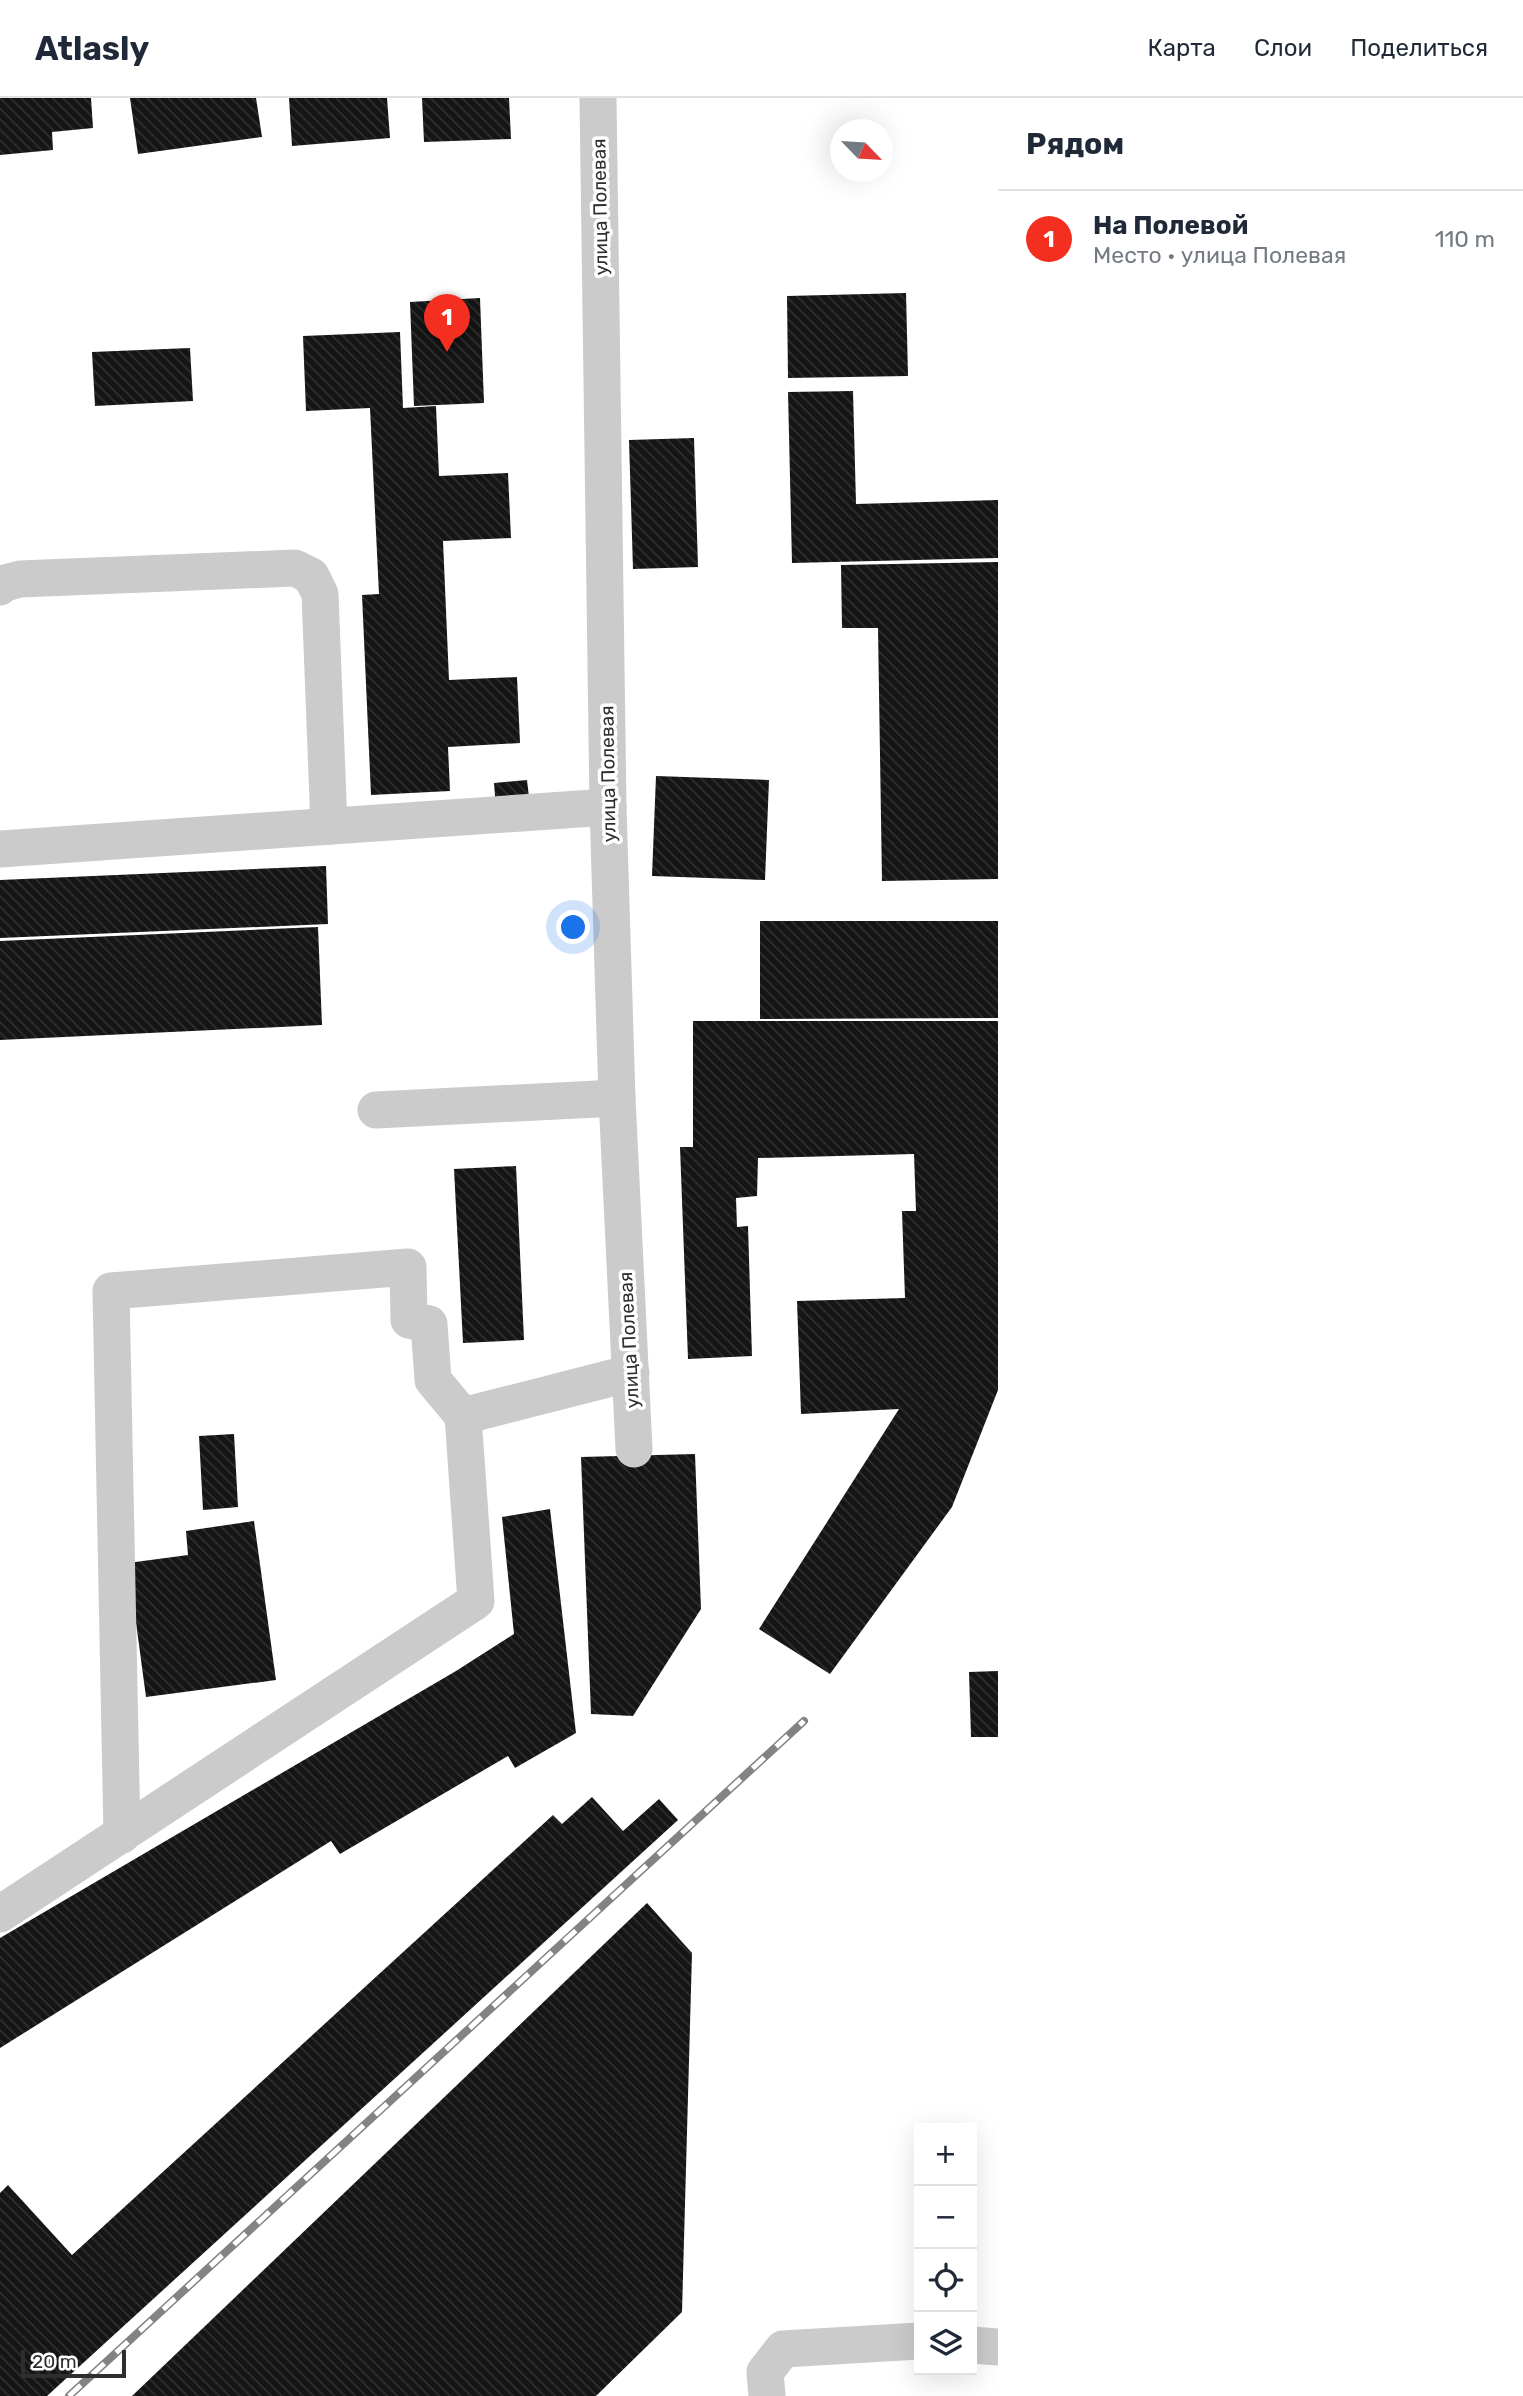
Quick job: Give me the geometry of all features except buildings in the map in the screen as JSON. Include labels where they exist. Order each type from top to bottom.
[{"type":"street","name":"улица Полевая","points":[[598,98],[608,807],[617,1098],[634,1449]]},
{"type":"street","points":[[0,587],[20,579],[295,568],[311,576],[320,594],[329,826]]},
{"type":"street","points":[[0,828],[0,849],[608,807]]},
{"type":"street","points":[[376,1110],[617,1098]]},
{"type":"street","points":[[0,1914],[122,1835],[476,1601],[463,1416],[433,1380],[429,1324],[409,1320],[408,1267],[111,1291],[122,1835]]},
{"type":"street","points":[[463,1416],[631,1373]]},
{"type":"street","points":[[767,2396],[765,2372],[783,2349],[914,2341]]},
{"type":"street","points":[[977,2345],[998,2347]]},
{"type":"railway","points":[[69,2396],[804,1721]]},
{"type":"place","name":"На Полевой","points":[[447,352]]}]
